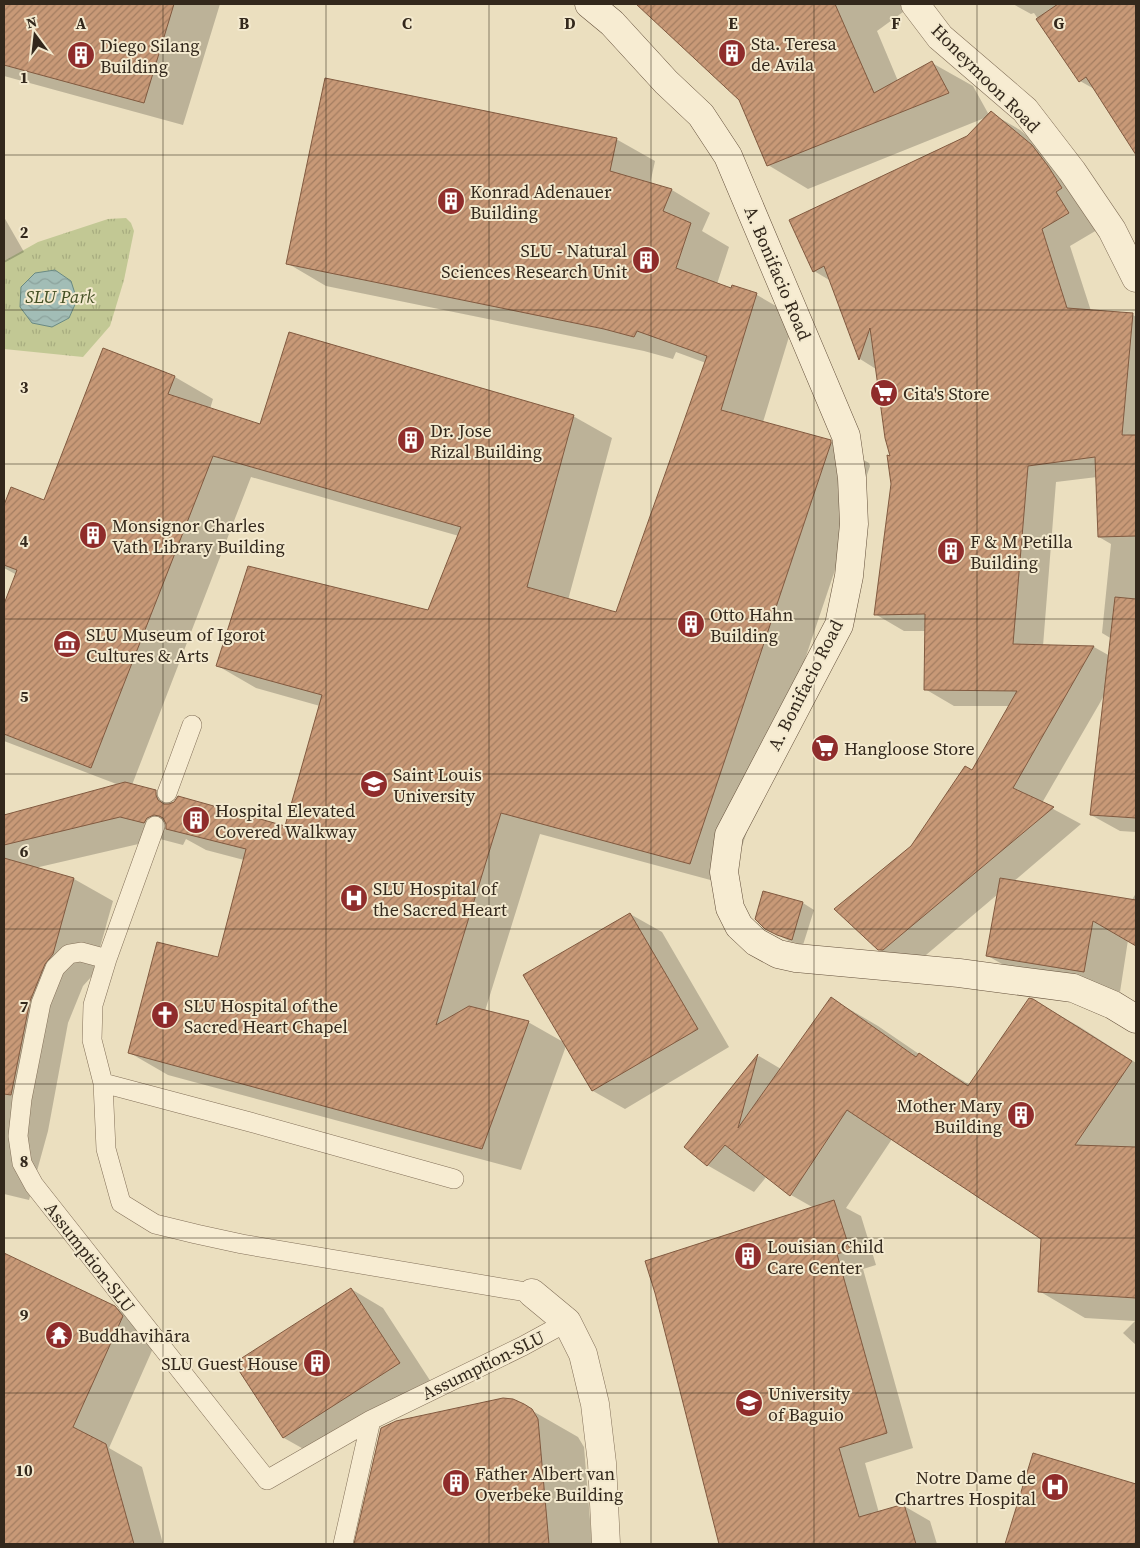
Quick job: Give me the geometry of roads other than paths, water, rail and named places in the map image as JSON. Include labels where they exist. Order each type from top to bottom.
[{"type":"main road","name":"A. Bonifacio Road","points":[[589,4],[612,23],[666,82],[701,115],[728,156],[846,436],[852,478],[854,524],[849,576],[839,625],[729,835],[724,872],[730,908],[739,926],[756,942],[778,954],[796,958],[959,973],[1073,988],[1114,1005],[1136,1019]]},
{"type":"main road","name":"Honeymoon Road","points":[[915,4],[940,37],[1025,110],[1072,171],[1107,222],[1136,278]]},
{"type":"main road","points":[[532,1293],[567,1322],[583,1354],[595,1404],[602,1463],[606,1544]]},
{"type":"lane","points":[[167,794],[192,725]]},
{"type":"lane","points":[[156,826],[107,958],[93,1005],[92,1040],[102,1083],[106,1148],[121,1203],[155,1224],[196,1234],[242,1244],[532,1293]]},
{"type":"lane","name":"Assumption-SLU","points":[[107,958],[81,952],[69,954],[55,968],[41,1003],[22,1099],[18,1136],[22,1163],[34,1185],[267,1480],[371,1420],[523,1346],[567,1322]]},
{"type":"lane","points":[[102,1083],[454,1179]]},
{"type":"lane","points":[[344,1544],[371,1420]]},
{"type":"water","points":[[55,270],[71,281],[77,300],[69,318],[52,327],[32,323],[20,307],[21,287],[35,273]]},
{"type":"place","name":"Sta. Teresa de Avila","points":[[732,53]]},
{"type":"place","name":"Diego Silang Building","points":[[81,55]]},
{"type":"place","name":"Konrad Adenauer Building","points":[[451,201]]},
{"type":"place","name":"SLU - Natural Sciences Research Unit","points":[[646,260]]},
{"type":"place","name":"Cita's Store","points":[[884,393]]},
{"type":"place","name":"Dr. Jose Rizal Building","points":[[411,440]]},
{"type":"place","name":"Monsignor Charles Vath Library Building","points":[[93,535]]},
{"type":"place","name":"F & M Petilla Building","points":[[951,551]]},
{"type":"place","name":"Otto Hahn Building","points":[[691,624]]},
{"type":"place","name":"SLU Museum of Igorot Cultures & Arts","points":[[67,644]]},
{"type":"place","name":"Hangloose Store","points":[[825,748]]},
{"type":"place","name":"Saint Louis University","points":[[374,784]]},
{"type":"place","name":"Hospital Elevated Covered Walkway","points":[[196,820]]},
{"type":"place","name":"SLU Hospital of the Sacred Heart","points":[[354,898]]},
{"type":"place","name":"SLU Hospital of the Sacred Heart Chapel","points":[[165,1015]]},
{"type":"place","name":"Mother Mary Building","points":[[1021,1115]]},
{"type":"place","name":"Louisian Child Care Center","points":[[748,1256]]},
{"type":"place","name":"Buddhavihāra","points":[[59,1335]]},
{"type":"place","name":"SLU Guest House","points":[[317,1363]]},
{"type":"place","name":"University of Baguio","points":[[749,1403]]},
{"type":"place","name":"Father Albert van Overbeke Building","points":[[456,1483]]},
{"type":"place","name":"Notre Dame de Chartres Hospital","points":[[1055,1487]]},
{"type":"park label","name":"SLU Park","points":[[60,296]]}]
